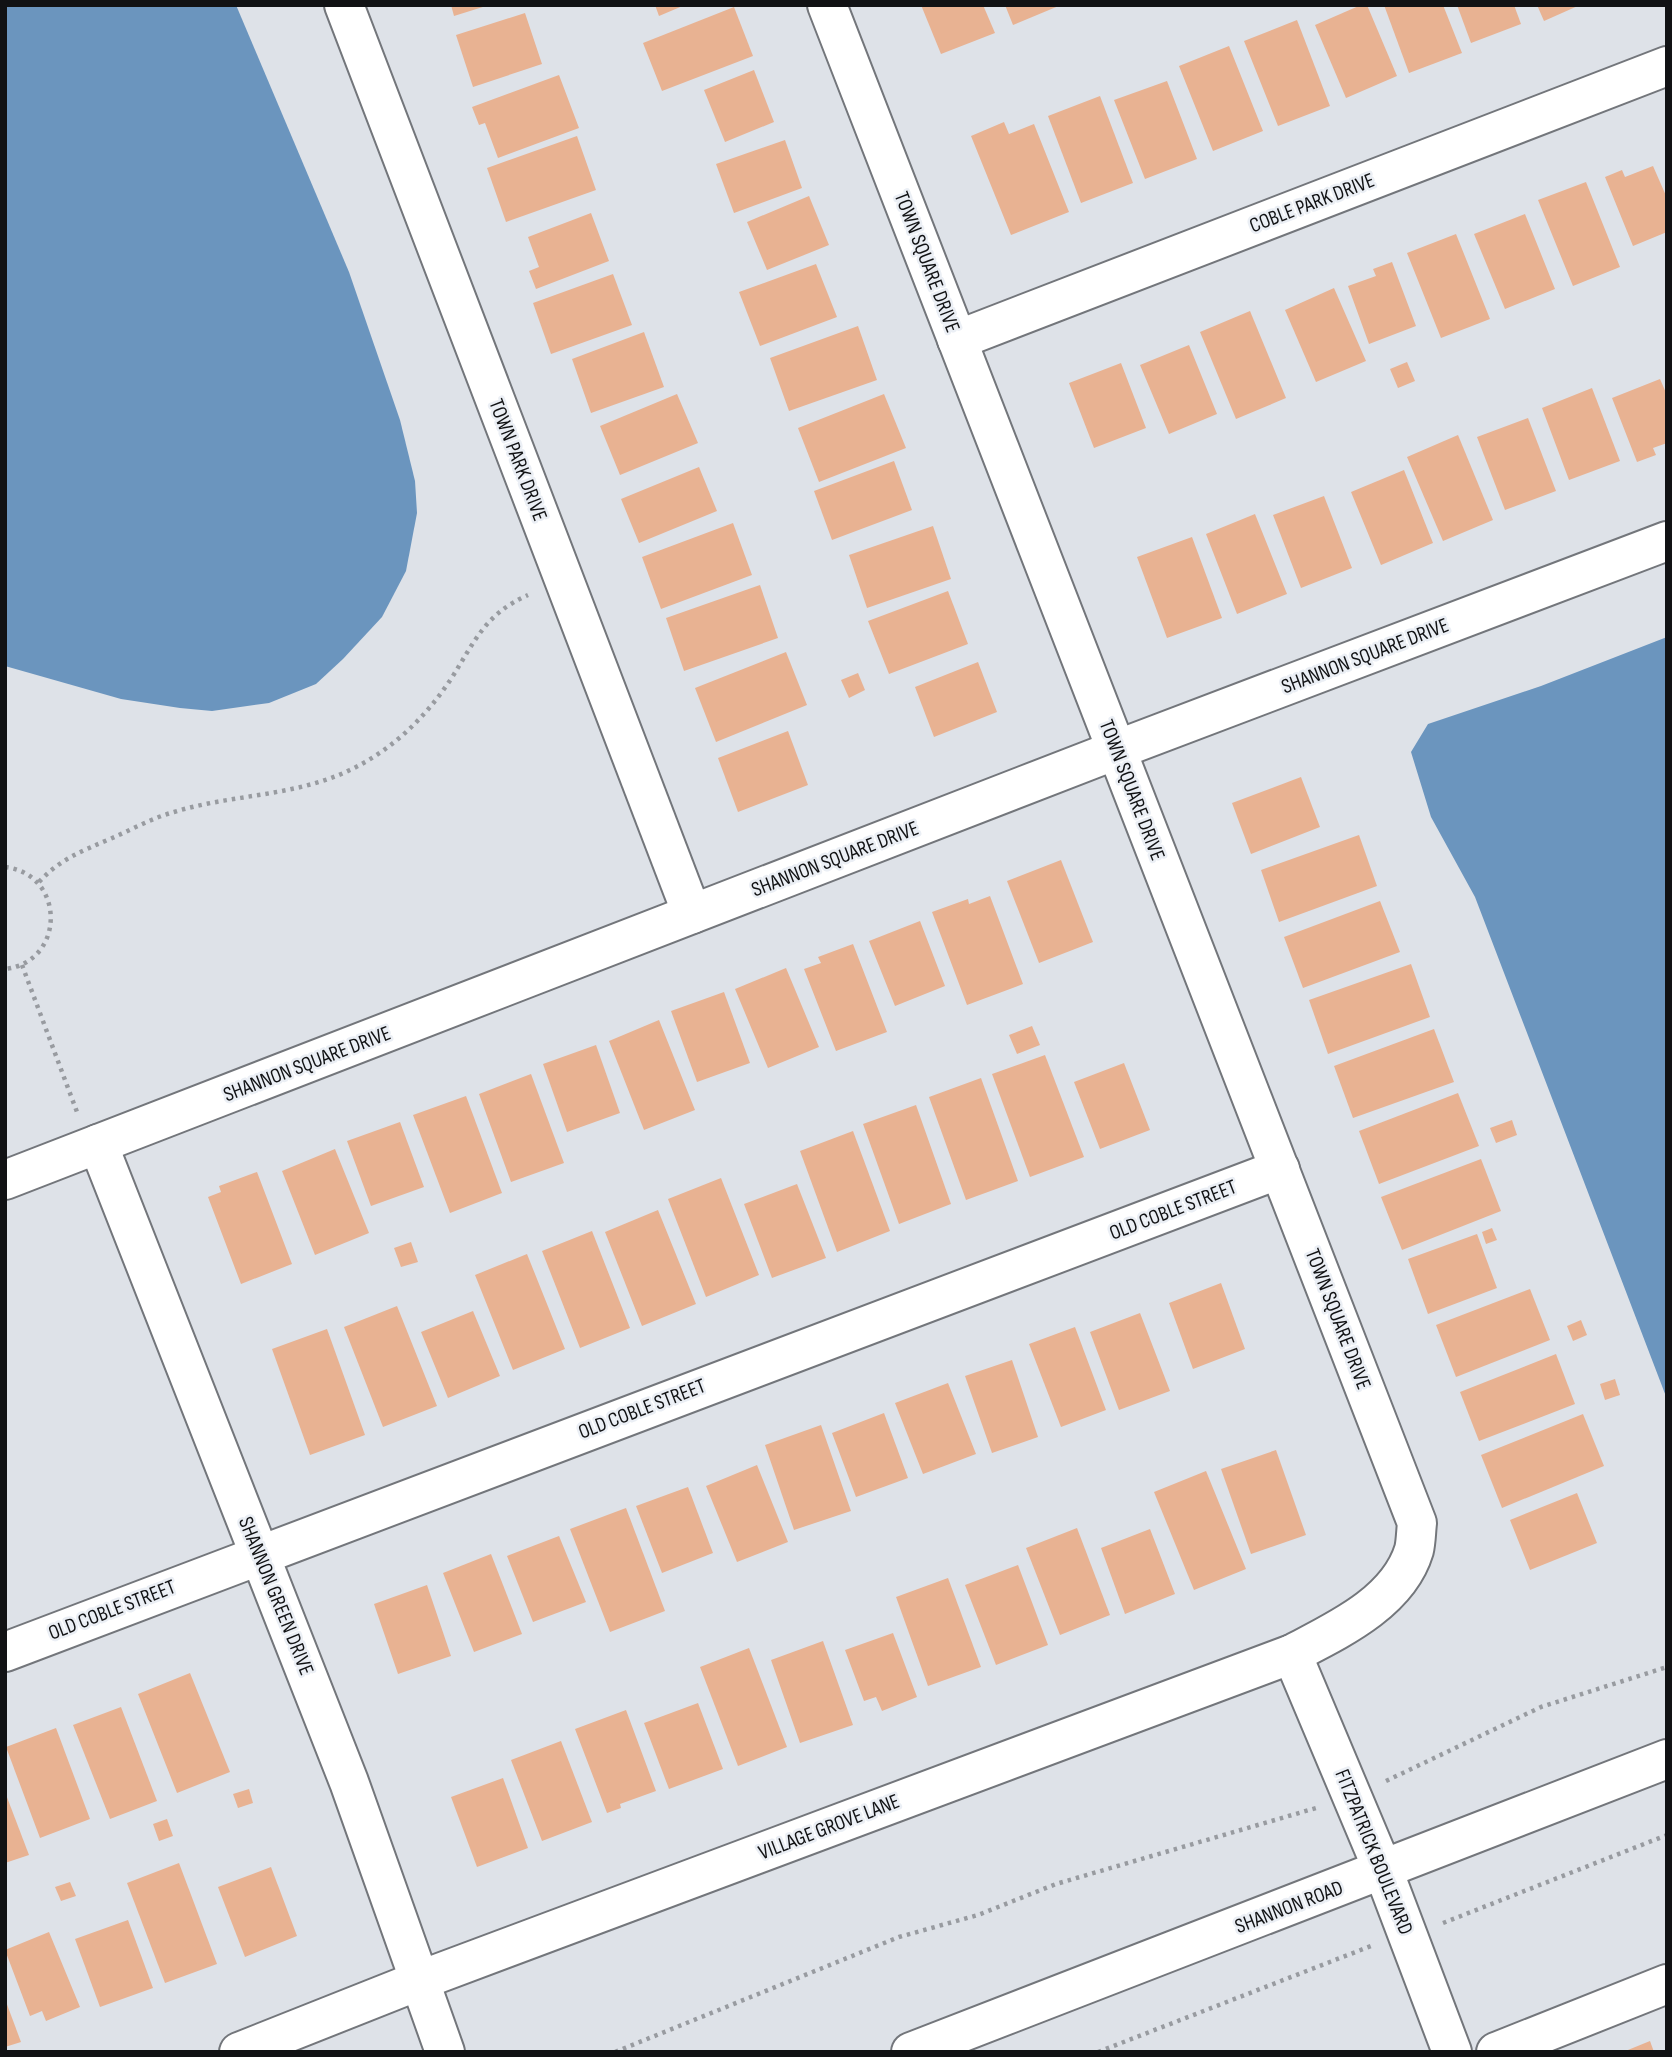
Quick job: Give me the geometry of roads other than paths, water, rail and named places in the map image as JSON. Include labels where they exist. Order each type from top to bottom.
[{"type":"street","name":"TOWN PARK DRIVE","points":[[344,5],[692,914]]},
{"type":"street","name":"TOWN SQUARE DRIVE","points":[[827,5],[1417,1523],[1414,1550],[1401,1576]]},
{"type":"street","name":"COBLE PARK DRIVE","points":[[957,340],[1667,66]]},
{"type":"street","name":"SHANNON SQUARE DRIVE","points":[[5,1180],[88,1129],[692,914],[1667,541]]},
{"type":"street","name":"SHANNON GREEN DRIVE","points":[[88,1129],[349,1782],[445,2052]]},
{"type":"street","name":"OLD COBLE STREET","points":[[5,1651],[1279,1169]]},
{"type":"street","name":"VILLAGE GROVE LANE","points":[[239,2052],[418,1981],[1292,1654],[1360,1619],[1401,1576]]},
{"type":"street","name":"FITZPATRICK BOULEVARD","points":[[1292,1654],[1383,1870],[1452,2052]]},
{"type":"street","name":"SHANNON ROAD","points":[[911,2052],[1667,1759]]},
{"type":"street","points":[[1496,2052],[1667,1984]]},
{"type":"water","points":[[5,5],[236,5],[349,272],[400,420],[415,481],[417,513],[406,571],[382,617],[316,684],[269,703],[212,711],[121,699],[5,666]]},
{"type":"water","points":[[1667,637],[1667,1399],[1475,897],[1431,817],[1411,752],[1428,724],[1541,686]]}]
